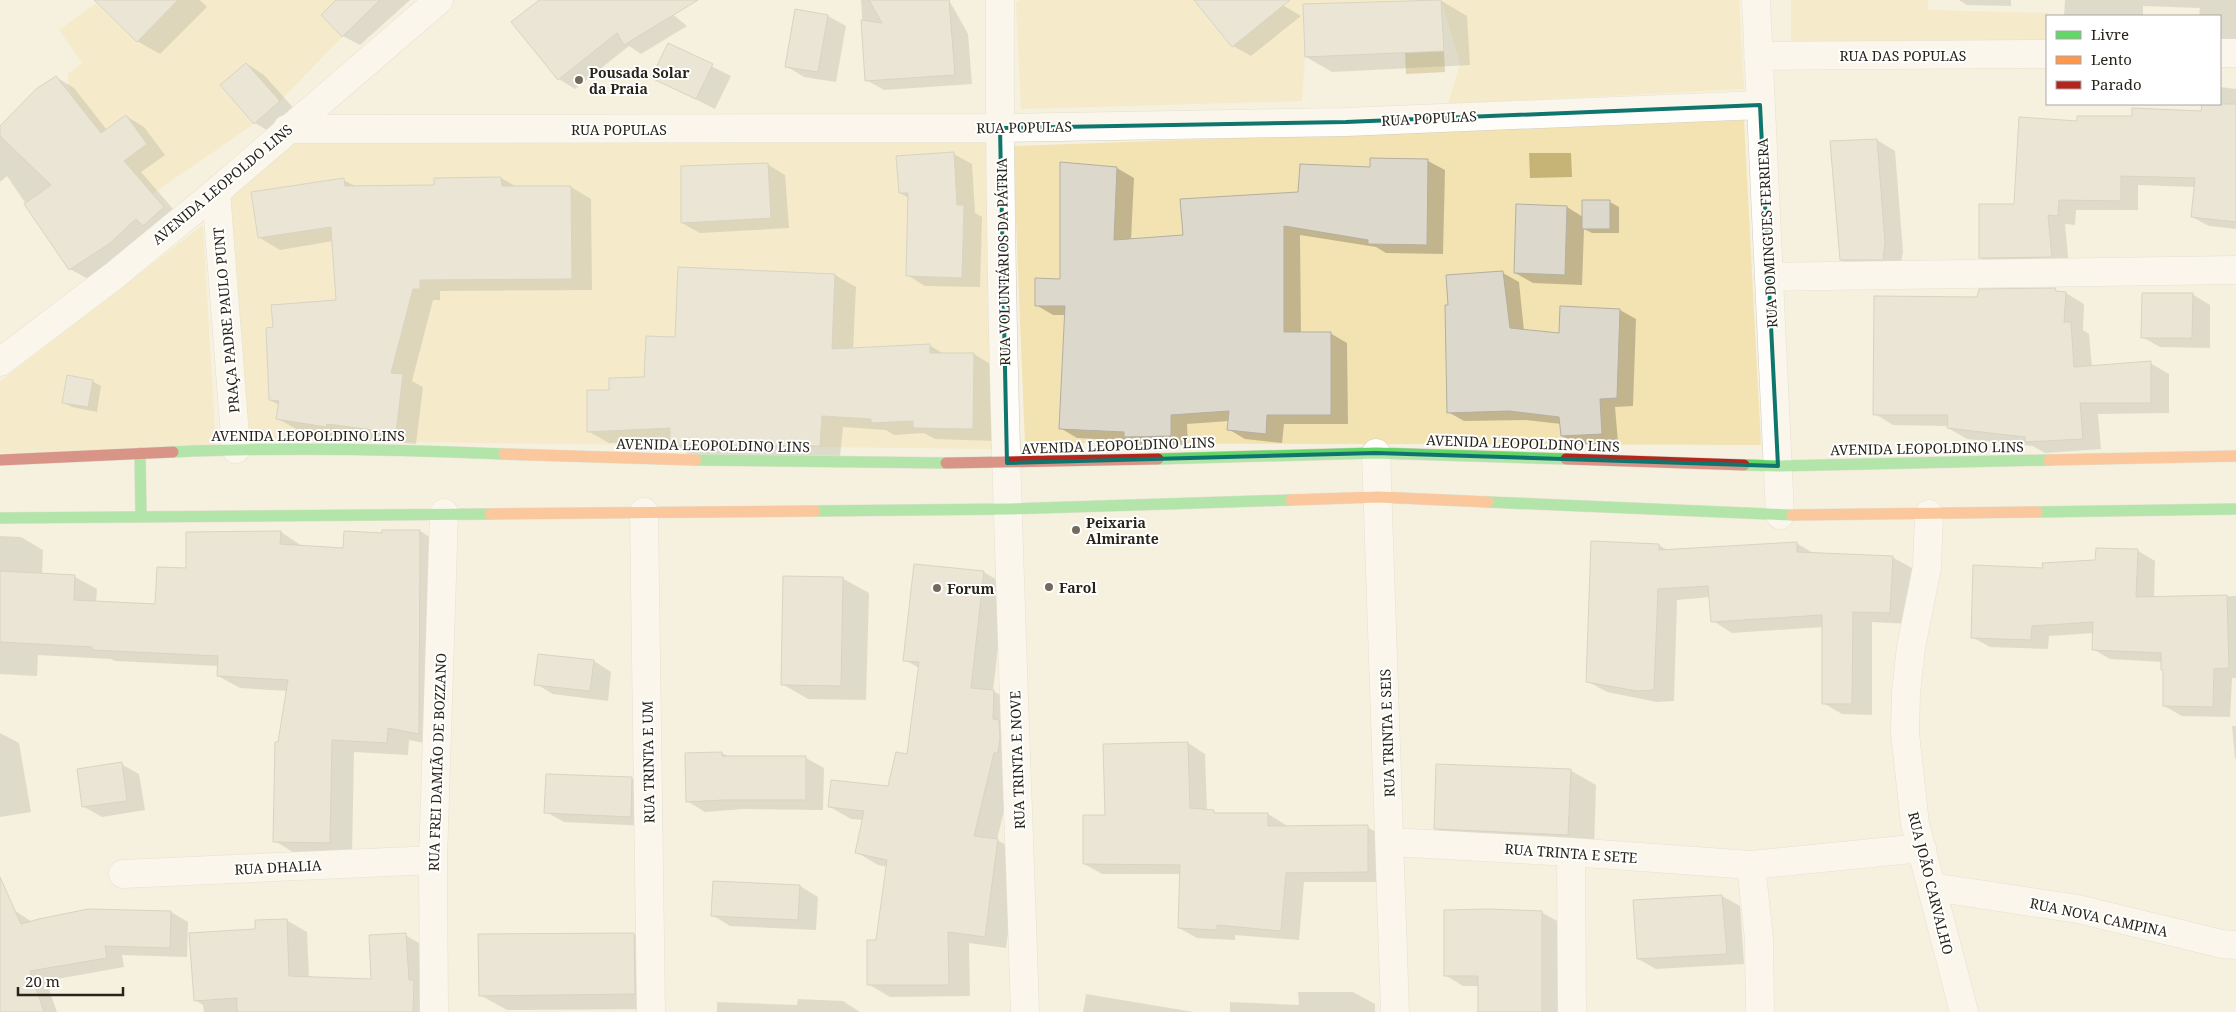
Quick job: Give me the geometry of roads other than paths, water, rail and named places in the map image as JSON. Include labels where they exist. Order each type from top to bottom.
[{"type":"main road","name":"AVENIDA LEOPOLDINO LINS","points":[[0,460],[236,449],[384,449],[642,460],[1007,463],[1376,453],[1778,466],[2236,456]]},
{"type":"main road","points":[[140,454],[141,516]]},
{"type":"main road","points":[[0,518],[141,516],[248,518],[444,513],[1009,509],[1378,497],[1780,516],[2236,509]]},
{"type":"street","name":"AVENIDA LEOPOLDO LINS","points":[[0,362],[114,275],[216,192],[439,0]]},
{"type":"street","name":"RUA VOLUNTÁRIOS DA PÁTRIA","points":[[1000,0],[1000,128],[1009,509]]},
{"type":"street","name":"RUA DOMINGUES FERRIERA","points":[[1756,0],[1780,516]]},
{"type":"street","points":[[2221,53],[2236,53]]},
{"type":"street","name":"RUA DAS POPULAS","points":[[1758,56],[2046,54]]},
{"type":"street","name":"RUA POPULAS","points":[[288,129],[1000,128],[1346,122],[1760,104]]},
{"type":"street","name":"PRAÇA PADRE PAULO PUNT","points":[[216,192],[236,449]]},
{"type":"street","points":[[1769,277],[2236,270]]},
{"type":"street","name":"RUA TRINTA E SEIS","points":[[1376,453],[1391,842],[1395,1012]]},
{"type":"street","name":"RUA TRINTA E NOVE","points":[[1009,509],[1025,1012]]},
{"type":"street","name":"RUA TRINTA E UM","points":[[644,512],[651,1012]]},
{"type":"street","name":"RUA FREI DAMIÃO DE BOZZANO","points":[[434,1012],[433,860],[444,513]]},
{"type":"street","name":"RUA JOÃO CARVALHO","points":[[1929,514],[1927,567],[1911,647],[1906,692],[1905,733],[1915,824],[1964,1012]]},
{"type":"street","name":"RUA TRINTA E SETE","points":[[1391,842],[1751,865],[1922,848]]},
{"type":"street","points":[[1571,852],[1572,1012]]},
{"type":"street","name":"RUA DHALIA","points":[[123,874],[433,860]]},
{"type":"street","points":[[1751,865],[1759,939],[1760,1012]]},
{"type":"street","name":"RUA NOVA CAMPINA","points":[[1932,887],[2078,910],[2222,944],[2236,945]]},
{"type":"place","name":"Pousada Solar da Praia","points":[[579,80]]},
{"type":"place","name":"Peixaria Almirante","points":[[1076,530]]},
{"type":"place","name":"Farol","points":[[1049,587]]},
{"type":"place","name":"Forum","points":[[937,588]]}]
